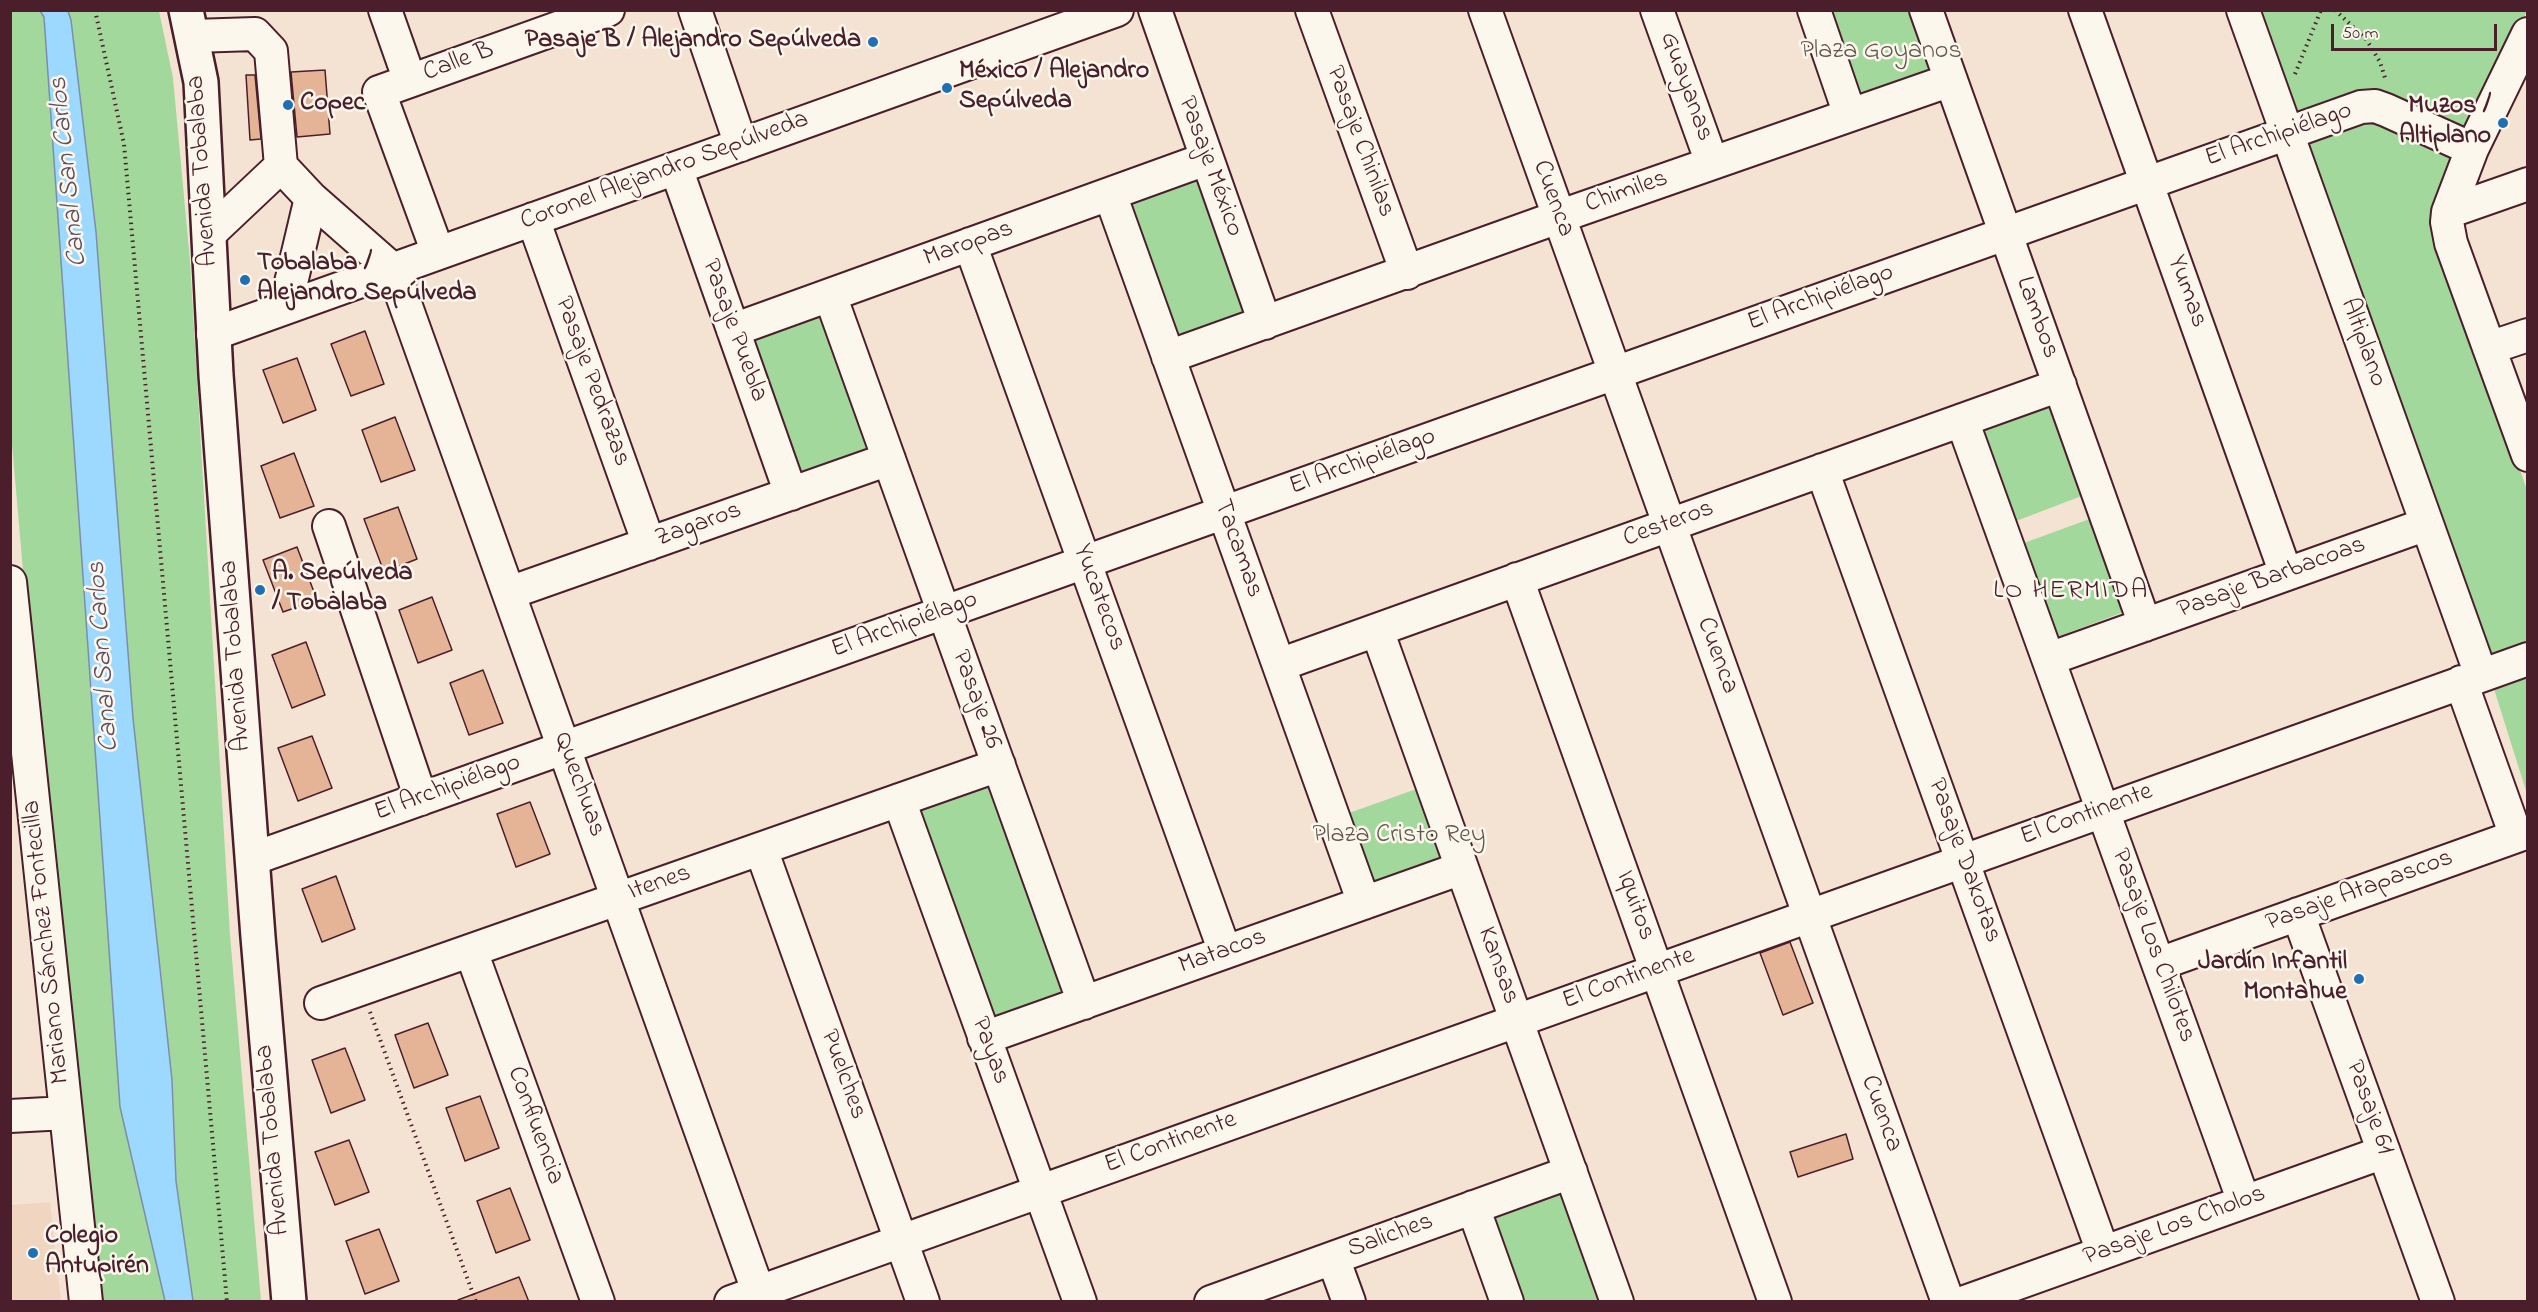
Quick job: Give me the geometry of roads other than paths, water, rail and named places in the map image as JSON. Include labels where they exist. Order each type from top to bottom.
[{"type":"main road","name":"Avenida Tobalaba","points":[[189,23],[201,82],[213,334],[252,859],[289,1302]]},
{"type":"street","points":[[385,10],[410,81]]},
{"type":"street","name":"Calle B","points":[[438,253],[379,92],[410,81],[545,21],[608,10]]},
{"type":"street","points":[[695,10],[741,145]]},
{"type":"street","name":"Coronel Alejandro Sepúlveda","points":[[213,334],[1117,10]]},
{"type":"street","name":"Pasaje México","points":[[1155,10],[1265,323]]},
{"type":"street","name":"Pasaje Chinilas","points":[[1312,10],[1407,273]]},
{"type":"street","name":"Cuenca","points":[[1485,10],[1948,1302]]},
{"type":"street","name":"Guayanas","points":[[1658,10],[1712,164]]},
{"type":"street","points":[[1815,10],[1850,115]]},
{"type":"street","name":"Lambos","points":[[1926,10],[2145,625]]},
{"type":"street","name":"Yumas","points":[[2085,10],[2286,574]]},
{"type":"street","name":"Altiplano","points":[[2243,10],[2427,524],[2471,679],[2522,834]]},
{"type":"street","points":[[189,23],[255,34],[271,51],[281,166],[311,198],[393,270]]},
{"type":"street","points":[[2528,34],[2472,149],[2448,212],[2451,243],[2528,455]]},
{"type":"street","name":"Chimiles","points":[[1168,357],[1951,80]]},
{"type":"street","name":"El Archipiélago","points":[[252,859],[2146,183],[2283,121],[2375,106],[2472,149]]},
{"type":"street","name":"Maropas","points":[[733,330],[1206,159]]},
{"type":"street","points":[[209,234],[281,166]]},
{"type":"street","name":"Pasaje Puebla","points":[[676,168],[791,494]]},
{"type":"street","points":[[2448,212],[2528,184]]},
{"type":"street","name":"Tacamas","points":[[1110,194],[1364,903]]},
{"type":"street","points":[[285,308],[311,198]]},
{"type":"street","name":"Pasaje Pedrazas","points":[[533,219],[649,544]]},
{"type":"street","name":"Yucatecos","points":[[970,244],[1225,952]]},
{"type":"street","name":"Quechuas","points":[[393,270],[619,899],[751,1298]]},
{"type":"street","name":"Pasaje 26","points":[[830,295],[1084,1003]]},
{"type":"street","points":[[2489,348],[2528,335]]},
{"type":"street","name":"Cesteros","points":[[1279,665],[2060,385]]},
{"type":"street","name":"Pasaje Los Chilotes","points":[[1962,420],[2244,1202]]},
{"type":"street","name":"Zagaros","points":[[509,593],[889,459]]},
{"type":"street","name":"Pasaje Dakotas","points":[[1822,470],[2103,1252]]},
{"type":"street","name":"Pasaje Barbacoas","points":[[2049,659],[2427,524]]},
{"type":"street","points":[[329,526],[421,799]]},
{"type":"street","name":"Iquitos","points":[[1517,579],[1775,1302]]},
{"type":"street","name":"Mariano Sánchez Fontecilla","points":[[10,582],[15,678],[86,1302]]},
{"type":"street","name":"Kansas","points":[[1377,630],[1617,1302]]},
{"type":"street","name":"El Continente","points":[[751,1298],[902,1240],[2528,659]]},
{"type":"street","name":"Itenes","points":[[321,1003],[999,765]]},
{"type":"street","name":"Payas","points":[[899,800],[1080,1302]]},
{"type":"street","name":"Pasaje Atapascos","points":[[2158,964],[2522,834]]},
{"type":"street","name":"Puelches","points":[[761,849],[924,1302]]},
{"type":"street","name":"Matacos","points":[[984,1038],[1462,868]]},
{"type":"street","name":"Pasaje 61","points":[[2298,914],[2438,1302]]},
{"type":"street","name":"Confluencia","points":[[471,951],[598,1302]]},
{"type":"street","points":[[10,1116],[66,1113]]},
{"type":"street","name":"Pasaje Los Cholos","points":[[1965,1302],[2384,1152]]},
{"type":"street","name":"Saliches","points":[[1211,1302],[1571,1172]]},
{"type":"street","points":[[1473,1207],[1507,1302]]},
{"type":"street","points":[[1333,1258],[1349,1302]]},
{"type":"water","name":"Canal San Carlos","points":[[40,11],[68,11],[71,20],[96,232],[133,718],[172,1080],[176,1181],[193,1301],[165,1301],[120,1107],[44,17]]},
{"type":"place","name":"Pasaje B / Alejandro Sepúlveda","points":[[873,42]]},
{"type":"place","name":"México / Alejandro Sepúlveda","points":[[947,88]]},
{"type":"place","name":"Copec","points":[[288,105]]},
{"type":"place","name":"Muzos / Altiplano","points":[[2503,123]]},
{"type":"place","name":"Tobalaba / Alejandro Sepúlveda","points":[[245,280]]},
{"type":"place","name":"A. Sepúlveda / Tobalaba","points":[[260,590]]},
{"type":"place","name":"Jardín Infantil Montahue","points":[[2359,979]]},
{"type":"place","name":"Colegio Antupirén","points":[[33,1253]]},
{"type":"district","name":"LO HERMIDA","points":[[2071,593]]},
{"type":"park label","name":"Plaza Goyanos","points":[[1881,53]]},
{"type":"park label","name":"Plaza Cristo Rey","points":[[1399,837]]}]
